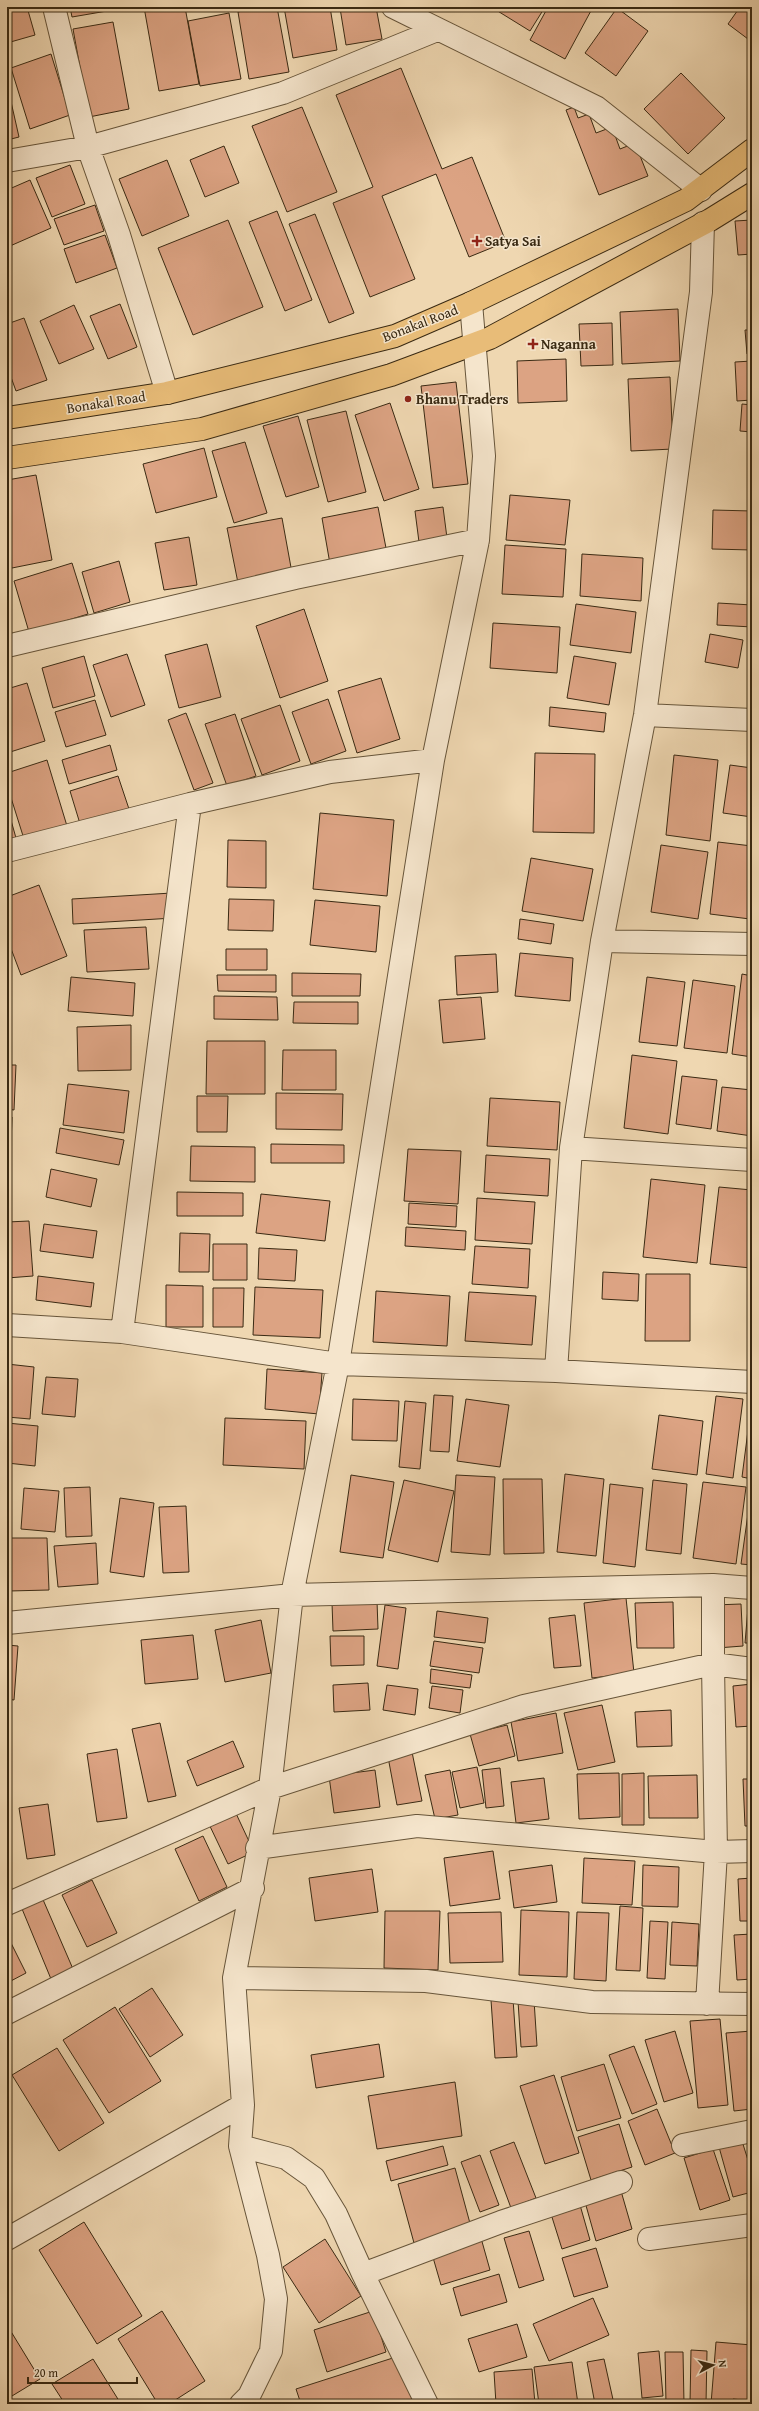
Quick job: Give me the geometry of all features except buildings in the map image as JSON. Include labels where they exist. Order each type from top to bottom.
[{"type":"main road","name":"Bonakal Road","points":[[7,418],[167,393],[395,336],[471,303],[686,200],[752,150]]},
{"type":"main road","points":[[7,458],[202,429],[391,375],[490,338],[703,224],[752,194]]},
{"type":"street","points":[[54,7],[88,147],[119,236],[167,393]]},
{"type":"street","points":[[393,7],[596,107],[701,190]]},
{"type":"street","points":[[7,161],[88,147],[284,93],[437,30]]},
{"type":"street","points":[[556,1371],[571,1148],[602,941],[645,716],[701,292],[703,224]]},
{"type":"street","points":[[240,2404],[249,2396],[271,2351],[276,2299],[268,2255],[240,2146],[243,2105],[234,1978],[253,1888],[257,1848],[270,1788],[292,1595],[338,1364],[433,760],[478,540],[484,456],[471,303]]},
{"type":"street","points":[[7,646],[295,578],[478,540]]},
{"type":"street","points":[[645,716],[752,720]]},
{"type":"street","points":[[7,852],[190,804],[330,772],[433,760]]},
{"type":"street","points":[[122,1332],[190,804]]},
{"type":"street","points":[[602,941],[752,944]]},
{"type":"street","points":[[571,1148],[752,1160]]},
{"type":"street","points":[[7,1325],[122,1332],[338,1364],[556,1371],[752,1382]]},
{"type":"street","points":[[707,2004],[716,1852],[713,1585]]},
{"type":"street","points":[[7,1623],[292,1595],[713,1585],[752,1588]]},
{"type":"street","points":[[7,1904],[270,1788],[524,1706],[713,1664],[752,1669]]},
{"type":"street","points":[[257,1848],[417,1826],[716,1852],[752,1851]]},
{"type":"street","points":[[9,2007],[253,1888]]},
{"type":"street","points":[[234,1978],[426,1981],[592,2002],[752,2004]]},
{"type":"street","points":[[7,2239],[243,2105]]},
{"type":"street","points":[[683,2145],[752,2131]]},
{"type":"street","points":[[240,2146],[286,2158],[314,2178],[336,2214],[363,2274],[427,2404]]},
{"type":"street","points":[[363,2274],[501,2222],[620,2182]]},
{"type":"street","points":[[650,2239],[752,2225]]},
{"type":"place","name":"Satya Sai","points":[[477,241]]},
{"type":"place","name":"Naganna","points":[[533,344]]},
{"type":"place","name":"Bhanu Traders","points":[[408,399]]}]
